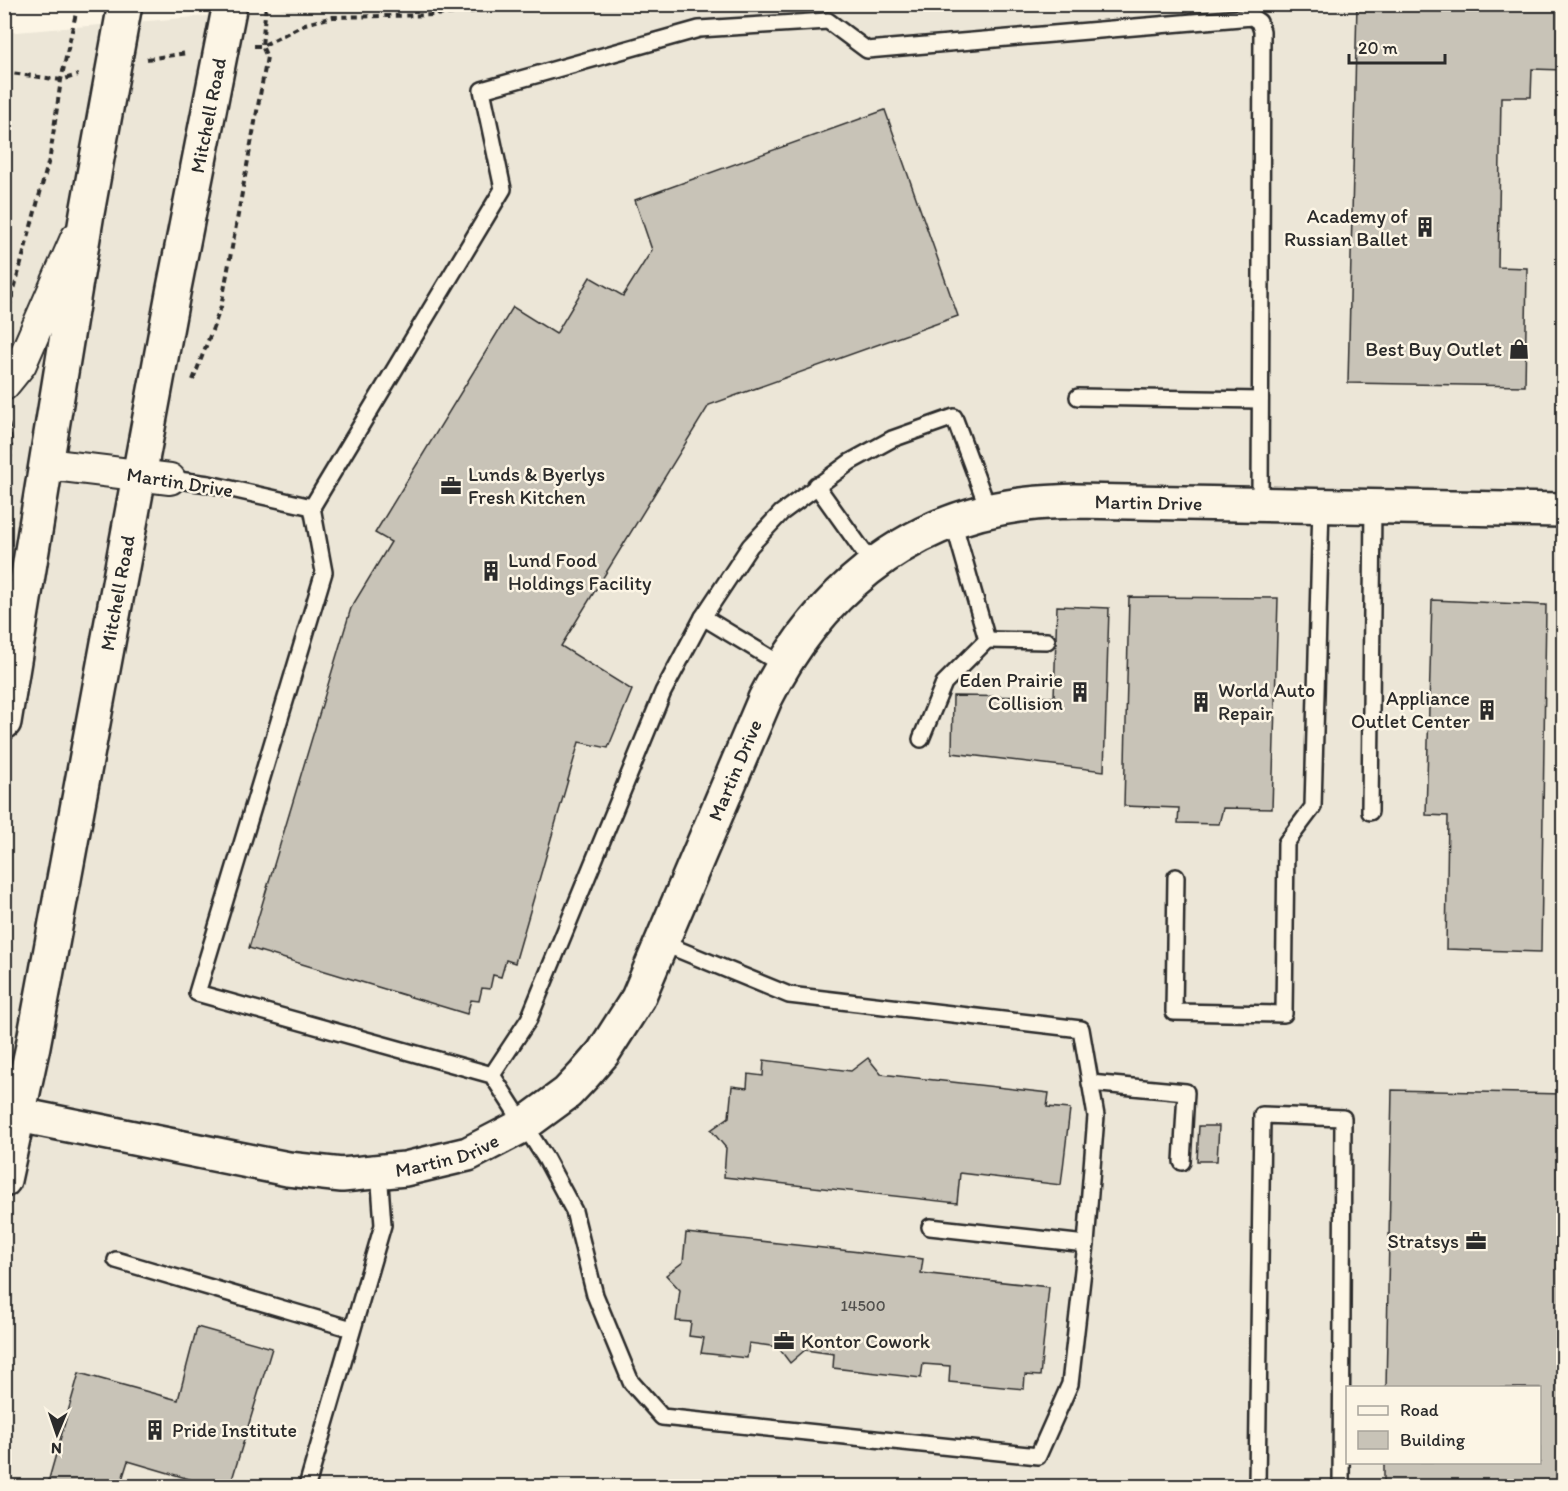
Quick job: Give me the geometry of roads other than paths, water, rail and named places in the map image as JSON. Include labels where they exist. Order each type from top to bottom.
[{"type":"main road","points":[[4,722],[87,213],[125,4]]},
{"type":"main road","name":"Mitchell Road","points":[[4,1180],[12,1114],[154,477],[230,4]]},
{"type":"main road","name":"Martin Drive","points":[[12,1114],[288,1169],[342,1175],[405,1169],[468,1154],[522,1126],[567,1093],[603,1053],[638,998],[660,942],[782,665],[810,624],[842,590],[873,565],[908,542],[953,521],[1020,505],[1075,501],[1563,510]]},
{"type":"street","points":[[4,385],[21,364],[87,213]]},
{"type":"street","name":"Martin Drive","points":[[46,464],[154,477]]},
{"type":"lane","points":[[660,942],[789,995],[1081,1029],[1096,1116],[1086,1244],[1070,1384],[1038,1456],[662,1417],[631,1382],[595,1295],[574,1211],[546,1160],[522,1126],[492,1075],[197,993],[324,572],[312,507],[503,189],[482,90],[699,28],[828,21],[867,50],[1252,17],[1259,22],[1262,31],[1260,503]]},
{"type":"lane","points":[[1078,397],[1260,400]]},
{"type":"lane","points":[[492,1075],[529,1019],[663,692],[703,617],[750,546],[781,513],[850,462],[892,440],[954,417],[989,511]]},
{"type":"lane","name":"Martin Drive","points":[[154,477],[209,484],[312,507]]},
{"type":"lane","points":[[816,485],[873,565]]},
{"type":"lane","points":[[1176,877],[1174,1012],[1284,1014],[1286,843],[1313,807],[1321,505]]},
{"type":"lane","points":[[1370,812],[1373,505]]},
{"type":"lane","points":[[953,521],[987,640]]},
{"type":"lane","points":[[703,617],[782,665]]},
{"type":"lane","points":[[921,739],[944,683],[987,640],[1047,640]]},
{"type":"lane","points":[[1090,1083],[1186,1092],[1182,1162]]},
{"type":"lane","points":[[1257,1486],[1262,1115],[1343,1118],[1341,1486]]},
{"type":"lane","points":[[307,1486],[383,1225],[379,1171]]},
{"type":"lane","points":[[930,1227],[1086,1244]]},
{"type":"lane","points":[[116,1260],[352,1329]]},
{"type":"place","name":"Academy of Russian Ballet","points":[[1425,227]]},
{"type":"place","name":"Best Buy Outlet","points":[[1519,349]]},
{"type":"place","name":"Lunds & Byerlys Fresh Kitchen","points":[[451,486]]},
{"type":"place","name":"Lund Food Holdings Facility","points":[[491,571]]},
{"type":"place","name":"Eden Prairie Collision","points":[[1080,692]]},
{"type":"place","name":"World Auto Repair","points":[[1201,702]]},
{"type":"place","name":"Appliance Outlet Center","points":[[1487,710]]},
{"type":"place","name":"Stratsys","points":[[1476,1241]]},
{"type":"place","name":"Kontor Cowork","points":[[784,1341]]},
{"type":"place","name":"Pride Institute","points":[[155,1430]]}]
